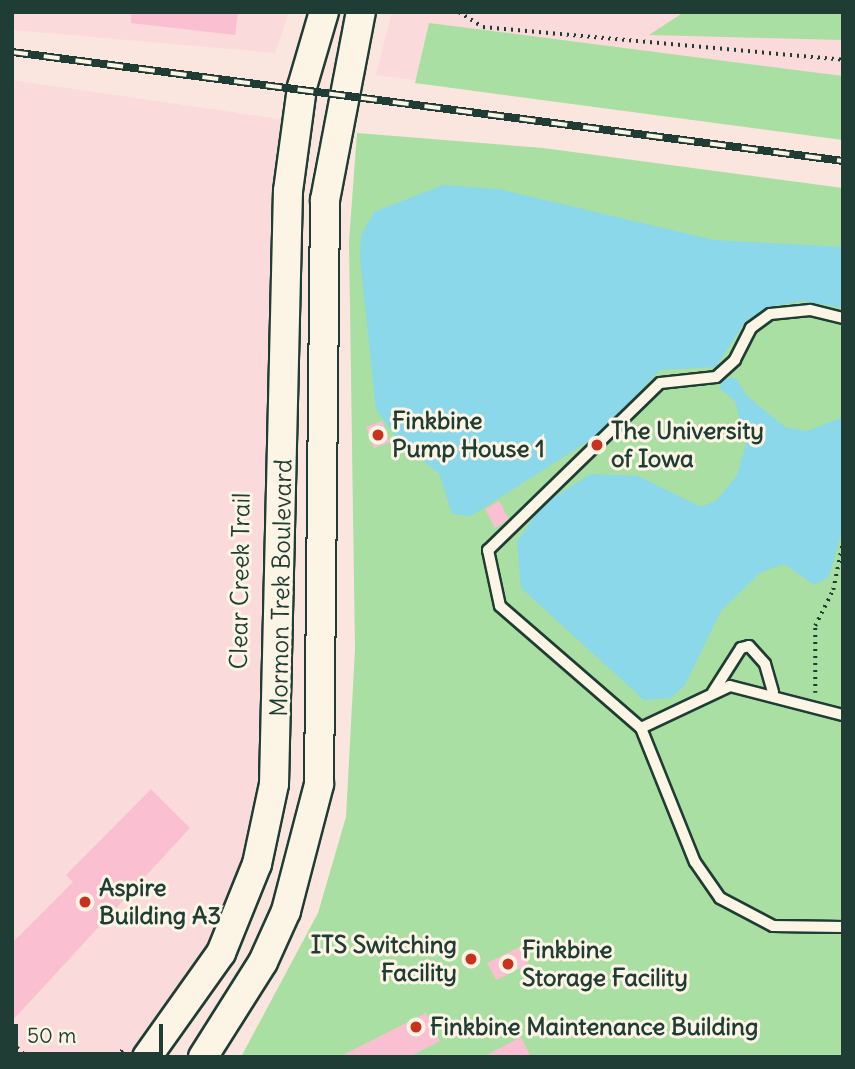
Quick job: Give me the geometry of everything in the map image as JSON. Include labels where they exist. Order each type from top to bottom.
[{"type":"main road","name":"Mormon Trek Boulevard","points":[[139,1048],[221,953],[257,864],[274,784],[285,243],[302,87],[324,12]]},
{"type":"main road","name":"Mormon Trek Boulevard","points":[[203,1057],[263,962],[286,911],[319,784],[325,200],[339,102],[361,12]]},
{"type":"lane","points":[[843,318],[810,310],[769,314],[751,328],[735,360],[716,377],[660,383],[488,550],[500,606],[641,729],[695,862],[719,898],[773,926],[843,927]]},
{"type":"lane","points":[[713,692],[741,648],[749,646],[765,664],[773,692]]},
{"type":"lane","points":[[641,729],[730,686],[773,692],[843,715]]},
{"type":"path","points":[[459,12],[482,27],[843,61]]},
{"type":"path","points":[[812,707],[819,678],[815,626],[833,590],[843,541]]},
{"type":"path","points":[[12,1043],[27,1057]]},
{"type":"path","points":[[116,1057],[139,1048]]},
{"type":"shaded area","points":[[12,12],[289,12],[275,53],[12,30]]},
{"type":"shaded area","points":[[392,12],[843,12],[843,135],[376,75]]},
{"type":"shaded area","points":[[12,80],[286,120],[268,749],[240,880],[194,977],[134,1057],[12,1057]]},
{"type":"green space","points":[[684,12],[843,12],[843,40],[649,35]]},
{"type":"green space","points":[[429,23],[843,76],[843,140],[415,83]]},
{"type":"green space","name":"The University of Iowa","points":[[357,133],[543,148],[843,188],[843,1057],[241,1057],[318,913],[346,817],[355,649],[349,241]]},
{"type":"water","points":[[443,185],[498,189],[714,240],[843,247],[843,308],[804,301],[768,307],[745,322],[716,367],[660,370],[598,435],[471,516],[452,514],[439,473],[405,448],[376,410],[360,258],[361,235],[374,212]]},
{"type":"water","points":[[725,378],[736,378],[747,396],[785,427],[807,431],[843,417],[843,528],[829,577],[814,585],[784,564],[761,572],[721,611],[685,685],[671,698],[644,700],[521,588],[517,542],[543,504],[591,474],[638,476],[701,507],[717,500],[737,475],[746,445],[735,401],[719,388]]},
{"type":"building","points":[[131,12],[238,12],[235,35],[131,23]]},
{"type":"building","name":"Finkbine Pump House 1","points":[[382,421],[390,442],[374,448],[366,427]]},
{"type":"building","points":[[499,501],[509,519],[495,528],[485,509]]},
{"type":"building","name":"Aspire Building A3","points":[[151,789],[190,828],[12,1021],[12,943],[73,882],[66,875]]},
{"type":"building","name":"Finkbine Storage Facility","points":[[520,947],[529,964],[496,980],[487,963]]},
{"type":"building","name":"Finkbine Maintenance Building","points":[[426,1013],[440,1041],[409,1057],[339,1057]]},
{"type":"building","points":[[521,1037],[531,1057],[483,1057]]},
{"type":"railway","points":[[12,52],[843,161]]},
{"type":"place","name":"Finkbine Pump House 1","points":[[378,435]]},
{"type":"place","name":"The University of Iowa","points":[[597,445]]},
{"type":"place","name":"Aspire Building A3","points":[[85,902]]},
{"type":"place","name":"ITS Switching Facility","points":[[471,959]]},
{"type":"place","name":"Finkbine Storage Facility","points":[[508,964]]},
{"type":"place","name":"Finkbine Maintenance Building","points":[[416,1027]]}]
